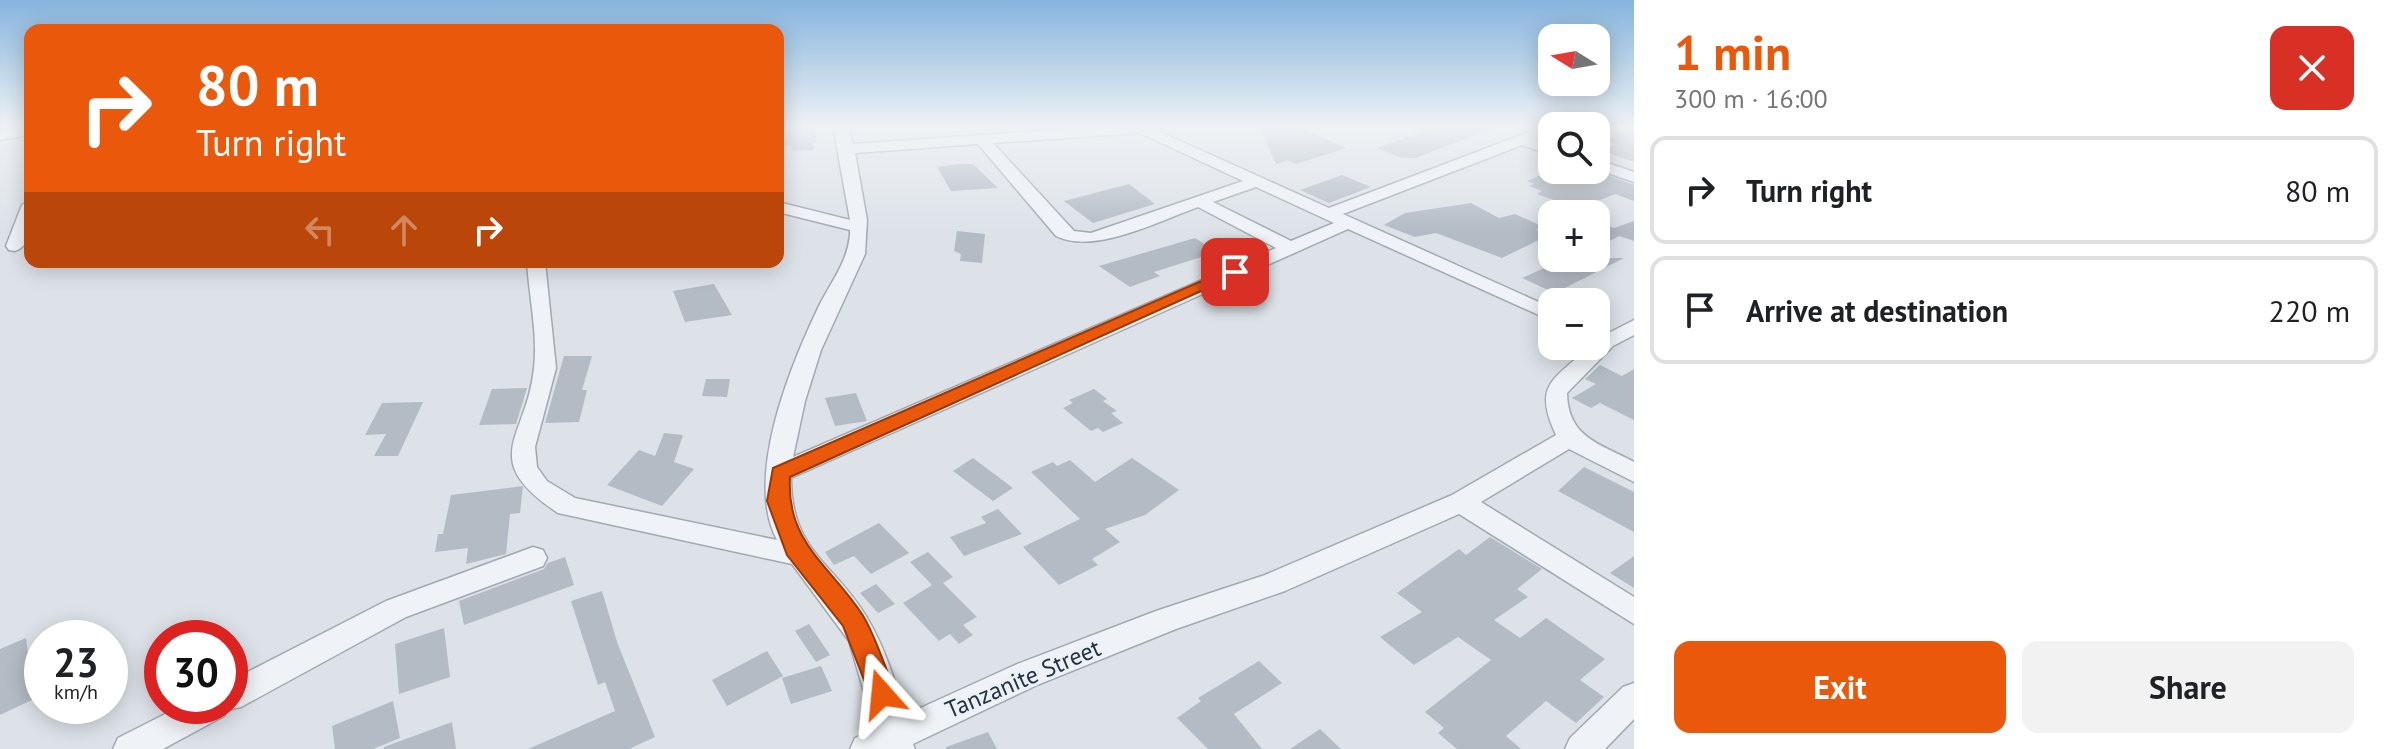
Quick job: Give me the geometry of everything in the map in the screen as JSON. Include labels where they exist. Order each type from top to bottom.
[{"type":"street","name":"Tanzanite Street","points":[[849,161],[858,245],[829,307],[798,388],[780,473],[778,501],[798,555],[859,632],[877,673],[886,745],[1026,675],[1166,620],[1275,583],[1461,502],[1569,438]]},
{"type":"street","points":[[1000,161],[1062,232],[1092,238],[1258,181]]},
{"type":"street","points":[[1219,161],[1538,309]]},
{"type":"street","points":[[1330,213],[1467,161]]},
{"type":"street","points":[[1610,169],[1634,177]]},
{"type":"street","points":[[1198,201],[1291,248]]},
{"type":"street","points":[[784,209],[857,227]]},
{"type":"street","points":[[15,246],[24,221]]},
{"type":"street","points":[[780,473],[1350,222]]},
{"type":"street","points":[[537,268],[545,368],[523,447],[525,468],[538,487],[567,506],[798,555]]},
{"type":"street","points":[[1610,336],[1634,326]]},
{"type":"street","points":[[1583,360],[1556,391],[1556,411],[1569,438],[1634,473]]},
{"type":"street","points":[[1461,502],[1634,612]]},
{"type":"street","points":[[248,687],[396,609],[533,558]]},
{"type":"street","points":[[1582,749],[1634,697]]},
{"type":"street","points":[[130,749],[178,724]]},
{"type":"building","points":[[973,164],[998,188],[951,191],[937,167]]},
{"type":"building","points":[[1342,175],[1371,187],[1329,203],[1300,190]]},
{"type":"building","points":[[1538,176],[1538,184],[1610,184],[1610,176],[1634,185],[1634,201],[1615,194],[1600,200],[1553,200],[1537,194],[1542,191],[1529,186],[1534,184],[1527,181]]},
{"type":"building","points":[[1129,184],[1155,204],[1093,223],[1064,201]]},
{"type":"building","points":[[1471,203],[1499,218],[1515,214],[1538,224],[1538,240],[1502,258],[1436,233],[1415,237],[1384,225],[1405,213]]},
{"type":"building","points":[[1634,221],[1634,241],[1619,236],[1610,241],[1610,226],[1614,228]]},
{"type":"building","points":[[957,231],[985,234],[982,263],[960,261],[961,254],[954,251]]},
{"type":"building","points":[[1195,238],[1217,252],[1154,272],[1160,276],[1130,287],[1099,266]]},
{"type":"building","points":[[1610,258],[1624,258],[1610,265]]},
{"type":"building","points":[[1538,271],[1596,272],[1565,288],[1544,288],[1522,278]]},
{"type":"building","points":[[714,284],[732,315],[685,322],[673,291]]},
{"type":"building","points":[[564,356],[592,356],[582,390],[587,390],[579,422],[545,423]]},
{"type":"building","points":[[1600,365],[1622,376],[1634,369],[1634,420],[1600,403],[1591,408],[1572,398],[1596,384],[1585,379]]},
{"type":"building","points":[[706,379],[730,379],[727,397],[702,396]]},
{"type":"building","points":[[527,388],[516,424],[479,425],[492,389]]},
{"type":"building","points":[[1094,389],[1107,399],[1103,401],[1117,411],[1111,413],[1123,423],[1103,432],[1098,428],[1091,431],[1063,408],[1073,403],[1069,400]]},
{"type":"building","points":[[856,393],[867,421],[835,426],[825,398]]},
{"type":"building","points":[[423,402],[398,456],[374,456],[386,434],[365,435],[382,403]]},
{"type":"building","points":[[664,433],[683,435],[674,462],[694,469],[662,506],[607,485],[639,450],[655,456]]},
{"type":"building","points":[[973,458],[1013,488],[993,501],[953,471]]},
{"type":"building","points":[[1132,458],[1179,490],[1145,515],[1105,529],[1120,542],[1092,559],[1098,565],[1059,585],[1023,547],[1080,519],[1031,472],[1053,462],[1057,466],[1070,460],[1095,482]]},
{"type":"building","points":[[1584,467],[1634,492],[1634,532],[1558,491]]},
{"type":"building","points":[[523,486],[520,513],[510,514],[506,554],[466,564],[468,548],[435,552],[438,534],[443,534],[451,495]]},
{"type":"building","points":[[998,509],[1022,534],[964,556],[950,537],[986,523],[981,517]]},
{"type":"building","points":[[879,523],[909,553],[871,574],[854,556],[834,565],[825,552]]},
{"type":"building","points":[[1490,537],[1542,569],[1517,589],[1528,597],[1494,620],[1520,638],[1546,618],[1605,659],[1580,680],[1604,697],[1576,723],[1546,701],[1506,736],[1521,749],[1457,749],[1438,733],[1444,728],[1425,712],[1491,660],[1458,637],[1414,665],[1380,637],[1422,612],[1397,593],[1459,549],[1466,555]]},
{"type":"building","points":[[928,552],[953,577],[943,583],[977,617],[963,625],[973,635],[959,644],[950,634],[939,641],[903,603],[932,585],[910,562]]},
{"type":"building","points":[[1634,556],[1634,588],[1610,573]]},
{"type":"building","points":[[565,557],[574,585],[464,625],[459,601],[544,569],[548,563]]},
{"type":"building","points":[[876,584],[895,604],[878,613],[860,593]]},
{"type":"building","points":[[602,591],[617,642],[655,737],[629,749],[528,749],[615,711],[605,682],[598,685],[571,601]]},
{"type":"building","points":[[809,624],[830,655],[816,662],[795,631]]},
{"type":"building","points":[[444,628],[450,677],[399,694],[395,644]]},
{"type":"building","points":[[24,639],[24,704],[0,715],[0,649]]},
{"type":"building","points":[[767,651],[783,676],[727,706],[712,680]]},
{"type":"building","points":[[1259,661],[1282,683],[1234,714],[1262,749],[1208,749],[1177,718],[1201,701],[1198,698]]},
{"type":"building","points":[[821,666],[832,691],[791,704],[782,678]]},
{"type":"building","points":[[393,701],[400,738],[373,749],[335,749],[332,726]]},
{"type":"building","points":[[452,722],[456,749],[384,749],[384,747]]},
{"type":"building","points":[[1320,729],[1341,749],[1290,749]]},
{"type":"building","points":[[988,732],[997,749],[946,749],[946,747]]},
{"type":"route","points":[[882,694],[877,673],[853,621],[798,555],[778,501],[780,473],[812,456],[1235,272]]}]
